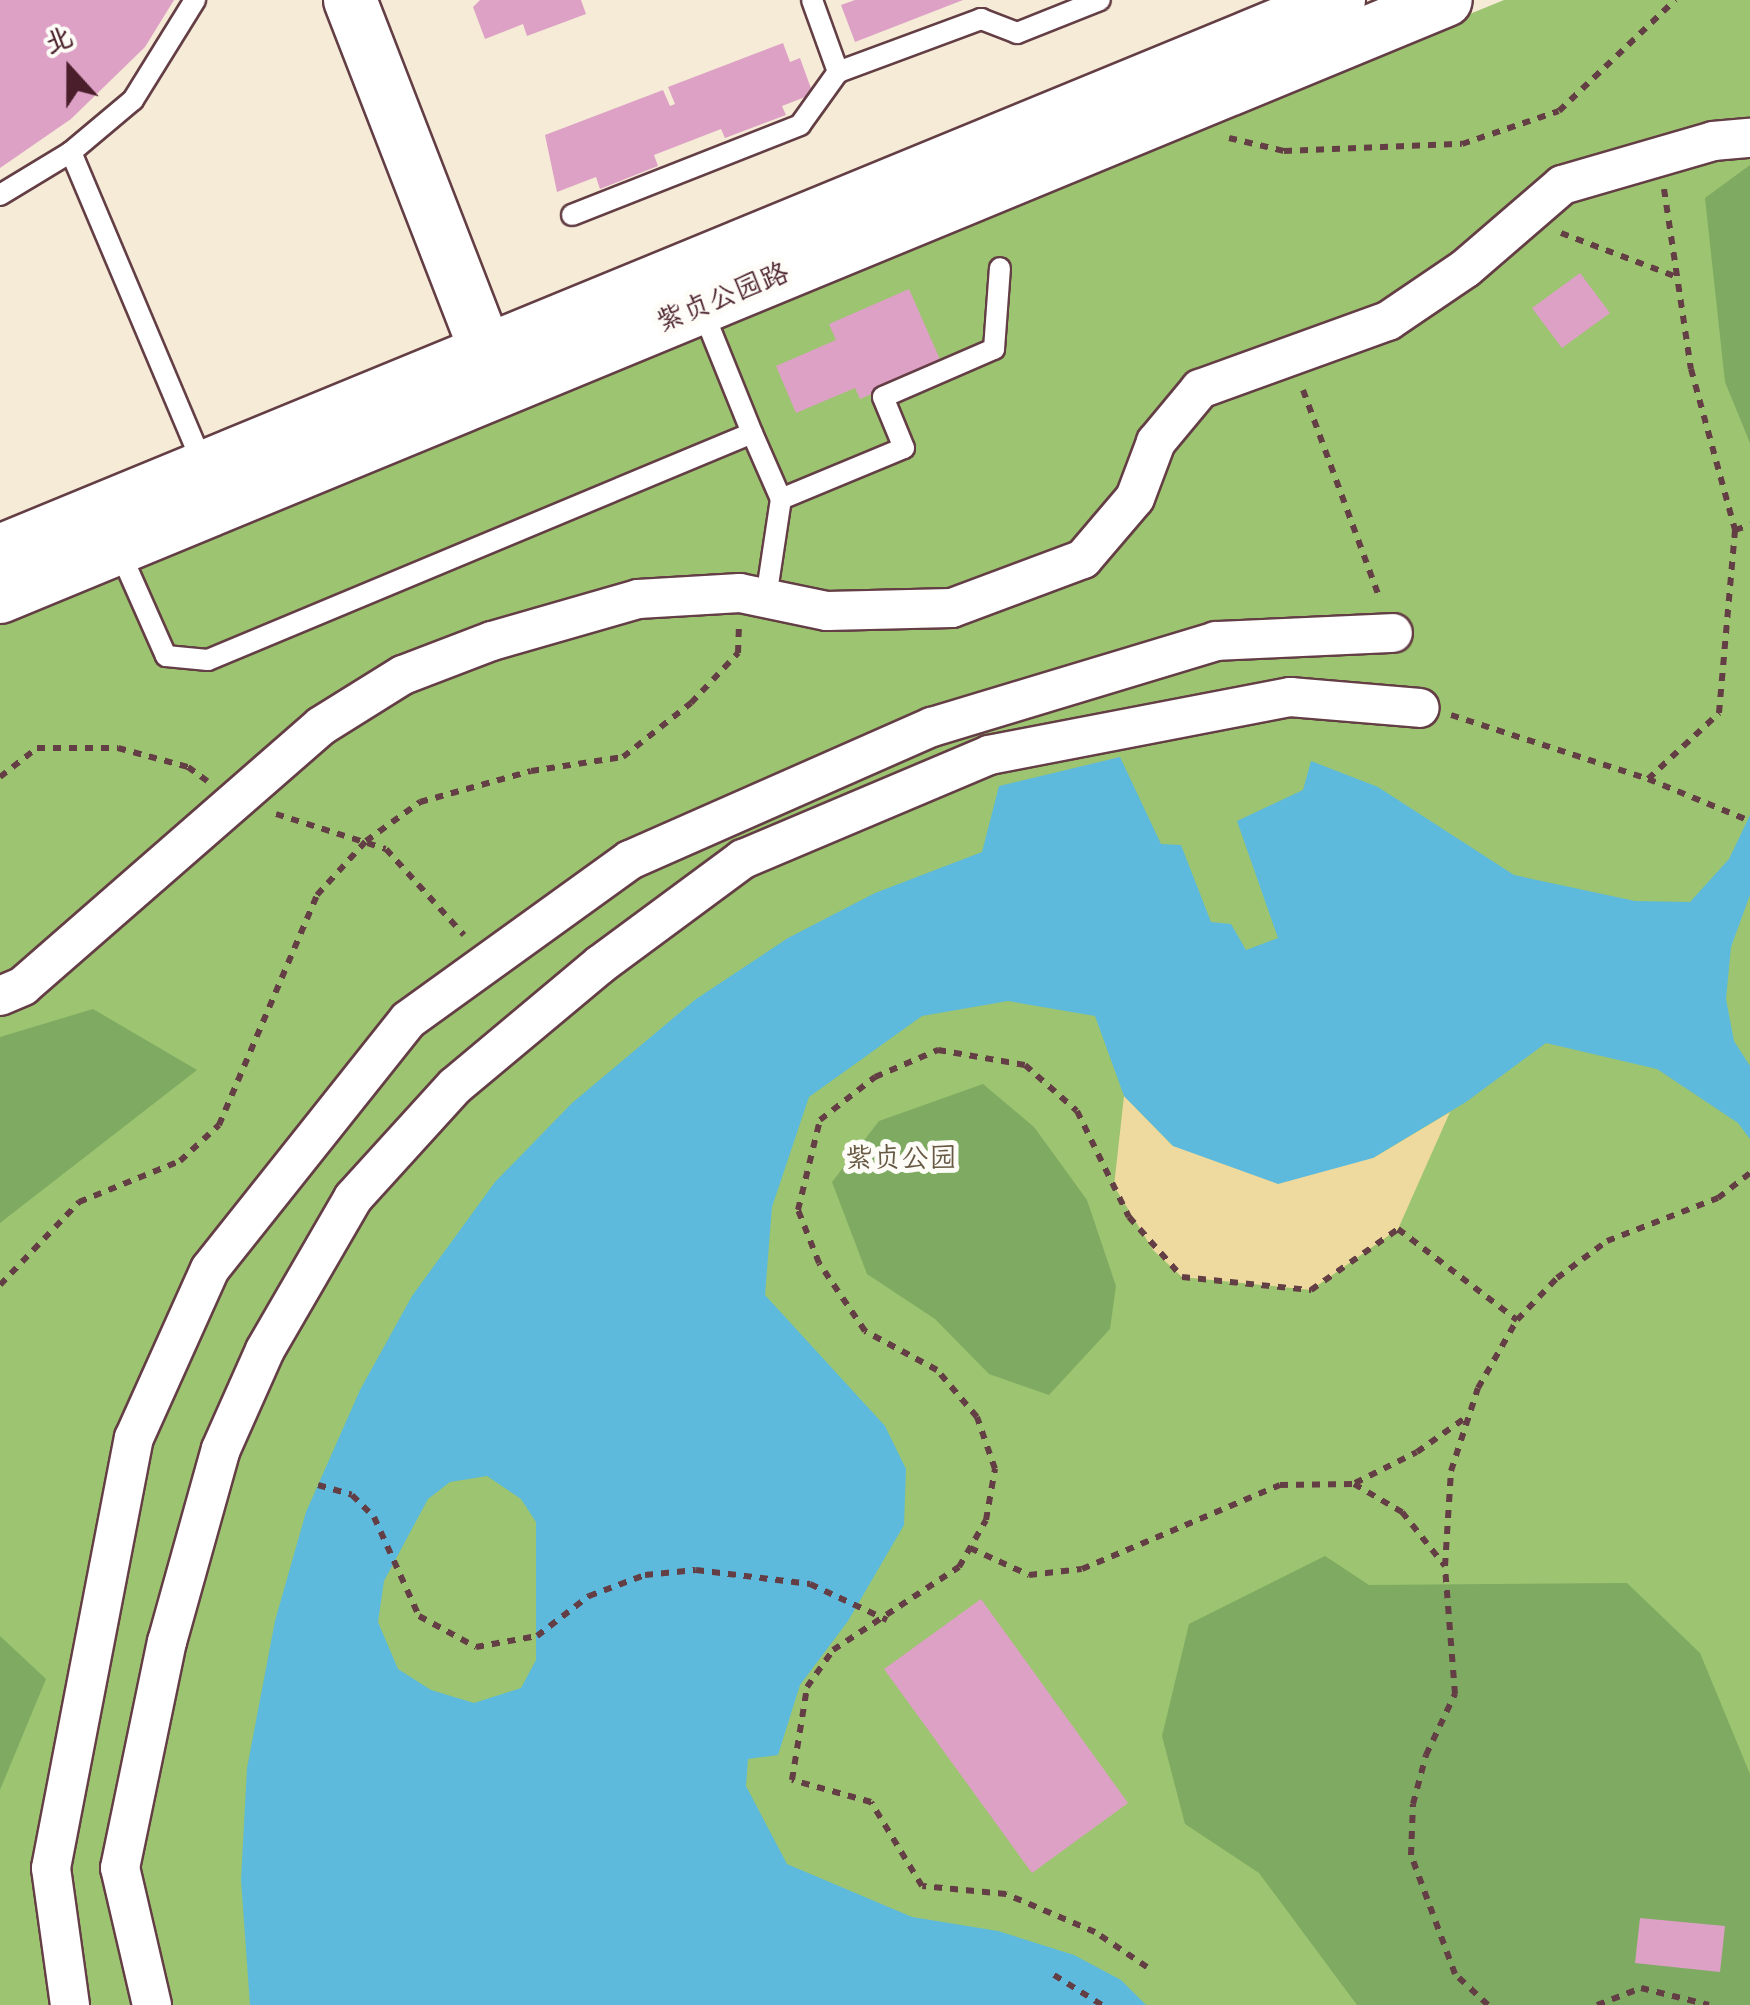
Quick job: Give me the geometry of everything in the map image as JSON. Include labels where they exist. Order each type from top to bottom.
[{"type":"street","points":[[350,0],[494,370]]},
{"type":"street","name":"紫贞公园路","points":[[0,597],[118,548],[494,370],[1339,0]]},
{"type":"street","name":"紫贞公园路","points":[[0,550],[204,466],[494,370],[701,308],[1446,0]]},
{"type":"street","points":[[0,996],[23,986],[321,726],[403,675],[492,640],[638,599],[753,596],[827,611],[952,608],[1083,559],[1134,498],[1156,442],[1200,388],[1388,321],[1523,219],[1562,184],[1663,155],[1750,138]]},
{"type":"street","points":[[70,2005],[52,1868],[134,1438],[210,1268],[408,1020],[630,860],[932,727],[1216,642],[1393,633]]},
{"type":"street","points":[[152,2005],[120,1868],[167,1642],[221,1449],[265,1350],[353,1198],[455,1086],[601,964],[743,859],[989,755],[1290,697],[1420,708]]},
{"type":"lane","points":[[0,195],[70,152],[132,100],[195,0]]},
{"type":"lane","points":[[812,0],[838,72]]},
{"type":"lane","points":[[572,215],[800,125],[838,72],[982,19],[1017,33],[1100,0]]},
{"type":"lane","points":[[70,152],[204,466]]},
{"type":"lane","points":[[782,499],[904,448],[883,398],[994,348],[1000,268]]},
{"type":"lane","points":[[701,308],[782,499],[753,596]]},
{"type":"lane","points":[[118,548],[166,656],[208,660],[752,434]]},
{"type":"path","points":[[1211,134],[1284,151],[1462,144],[1559,110],[1675,0]]},
{"type":"path","points":[[1648,779],[1719,713],[1735,530],[1691,370],[1663,155]]},
{"type":"path","points":[[1523,219],[1677,277]]},
{"type":"path","points":[[1291,356],[1393,633]]},
{"type":"path","points":[[1735,530],[1750,526]]},
{"type":"path","points":[[0,1285],[79,1202],[180,1161],[219,1125],[316,895],[366,840],[420,802],[531,771],[623,757],[691,704],[738,653],[753,596]]},
{"type":"path","points":[[1420,708],[1648,779],[1750,821]]},
{"type":"path","points":[[1147,1967],[1095,1932],[1006,1894],[922,1886],[872,1802],[792,1780],[807,1687],[833,1650],[888,1620],[959,1567],[986,1520],[995,1469],[977,1417],[936,1370],[864,1331],[819,1262],[798,1210],[820,1120],[875,1078],[938,1050],[1026,1065],[1076,1110],[1129,1217],[1182,1277],[1312,1290],[1398,1229],[1517,1320]]},
{"type":"path","points":[[1488,2005],[1455,1974],[1411,1855],[1413,1804],[1426,1754],[1456,1694],[1445,1566],[1450,1471],[1469,1415],[1517,1320],[1607,1241],[1718,1198],[1750,1173]]},
{"type":"path","points":[[970,1548],[1029,1575],[1082,1569],[1280,1485],[1354,1484],[1417,1452],[1469,1415]]},
{"type":"path","points":[[1354,1484],[1402,1512],[1445,1566]]},
{"type":"path","points":[[318,1485],[352,1495],[374,1517],[420,1616],[476,1647],[537,1636],[589,1596],[646,1574],[696,1570],[810,1584],[888,1620]]},
{"type":"path","points":[[1054,1975],[1102,2005]]},
{"type":"path","points":[[1598,2005],[1641,1988],[1709,2005]]},
{"type":"green space","name":"紫贞公园","points":[[1504,0],[1750,0],[1750,2005],[0,2005],[0,616]]},
{"type":"green space","points":[[1750,165],[1750,443],[1725,382],[1705,198]]},
{"type":"green space","points":[[93,1009],[197,1070],[0,1223],[0,1037]]},
{"type":"green space","points":[[983,1084],[1034,1127],[1087,1200],[1116,1286],[1110,1329],[1049,1395],[989,1374],[935,1319],[867,1274],[832,1182],[879,1121]]},
{"type":"green space","points":[[1325,1556],[1369,1585],[1627,1583],[1700,1653],[1750,1774],[1750,2005],[1357,2005],[1259,1873],[1185,1824],[1162,1736],[1189,1624]]},
{"type":"green space","points":[[0,1636],[46,1679],[0,1790]]},
{"type":"sand","points":[[1124,1096],[1173,1146],[1373,1158],[1450,1112],[1398,1229],[1311,1290],[1182,1277],[1153,1250],[1114,1186]]},
{"type":"water","points":[[1120,757],[1161,844],[1181,845],[1211,922],[1231,924],[1246,950],[1278,938],[1237,821],[1303,790],[1311,761],[1378,787],[1514,875],[1635,901],[1690,902],[1729,859],[1750,815],[1750,895],[1731,947],[1726,999],[1734,1041],[1750,1066],[1750,1139],[1738,1123],[1657,1069],[1546,1043],[1466,1102],[1373,1158],[1278,1184],[1173,1146],[1124,1096],[1095,1016],[1008,1001],[922,1016],[809,1097],[772,1207],[765,1295],[885,1426],[906,1469],[904,1525],[848,1621],[800,1685],[778,1755],[748,1759],[746,1786],[787,1864],[912,1917],[998,1931],[1074,1955],[1121,1980],[1146,2005],[250,2005],[241,1880],[247,1768],[275,1621],[306,1512],[360,1390],[412,1296],[495,1182],[572,1103],[696,999],[788,938],[875,893],[982,852],[999,786]],"holes":[[[487,1476],[521,1499],[536,1522],[536,1660],[521,1688],[474,1703],[431,1690],[398,1669],[378,1622],[384,1581],[428,1499],[450,1482]]]},
{"type":"building","points":[[0,0],[174,0],[145,47],[71,119],[0,168]]},
{"type":"building","points":[[480,0],[581,0],[586,14],[527,36],[523,24],[485,39],[473,7]]},
{"type":"building","points":[[855,0],[963,0],[855,42],[841,5]]},
{"type":"building","points":[[783,43],[790,62],[800,58],[813,94],[782,106],[786,115],[725,138],[721,129],[654,155],[658,166],[600,189],[596,177],[557,192],[545,135],[663,90],[670,106],[675,104],[668,87]]},
{"type":"building","points":[[1580,273],[1610,313],[1562,348],[1532,308]]},
{"type":"building","points":[[909,289],[942,364],[860,399],[855,388],[796,413],[776,366],[836,340],[829,324]]},
{"type":"building","points":[[981,1599],[1128,1803],[1032,1873],[884,1669]]},
{"type":"building","points":[[1640,1918],[1725,1926],[1720,1972],[1635,1963]]}]
